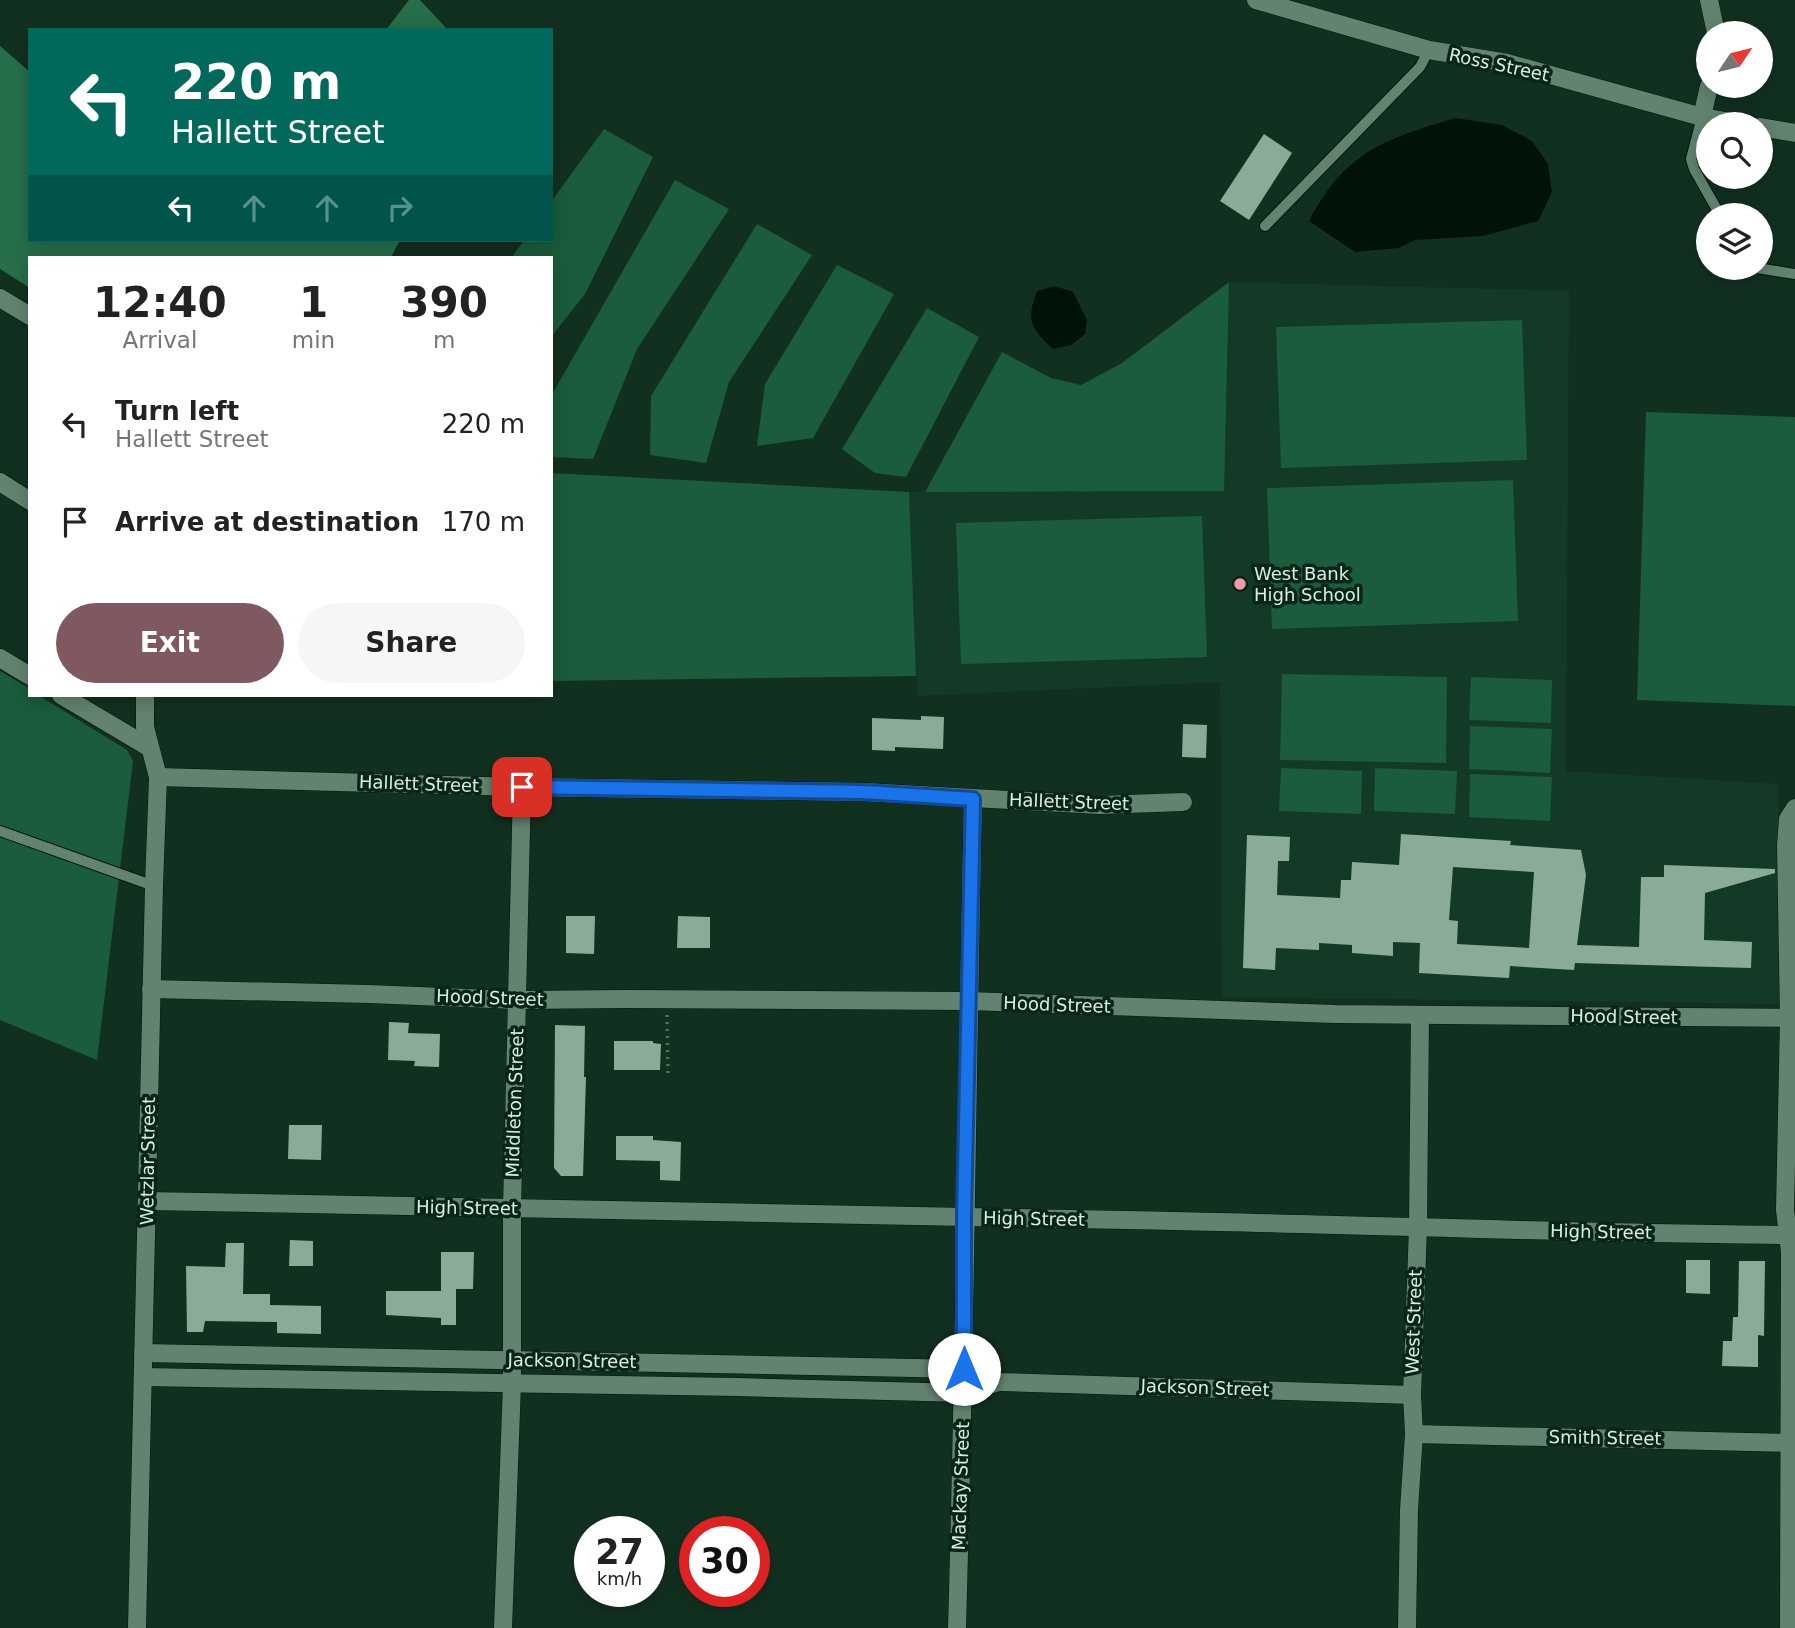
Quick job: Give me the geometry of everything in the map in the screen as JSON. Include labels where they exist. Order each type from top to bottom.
[{"type":"street","name":"Ross Street","points":[[1256,0],[1429,50],[1507,63],[1696,115]]},
{"type":"street","points":[[1709,0],[1713,21]]},
{"type":"street","points":[[1773,129],[1795,133]]},
{"type":"street","points":[[0,298],[28,315]]},
{"type":"street","points":[[0,482],[28,500]]},
{"type":"street","points":[[0,658],[28,675]]},
{"type":"street","points":[[64,697],[150,748]]},
{"type":"street","name":"Wetzlar Street","points":[[137,1628],[158,777],[145,727],[145,697]]},
{"type":"street","name":"Hallett Street","points":[[158,777],[522,787],[850,792],[1100,805],[1183,803]]},
{"type":"street","name":"Middleton Street","points":[[503,1628],[513,1360],[512,1209],[522,787]]},
{"type":"street","name":"Mackay Street","points":[[957,1628],[964,1393],[964,1218],[973,799]]},
{"type":"street","points":[[1789,1628],[1791,1235],[1785,1210],[1792,1018],[1786,853],[1788,819],[1795,808]]},
{"type":"street","name":"Hood Street","points":[[151,989],[518,1000],[969,1001],[1307,1013],[1792,1018]]},
{"type":"street","name":"West Street","points":[[1407,1628],[1409,1510],[1414,1434],[1412,1395],[1418,1227],[1420,1015]]},
{"type":"street","name":"High Street","points":[[147,1201],[512,1209],[722,1210],[964,1218],[1791,1235]]},
{"type":"street","name":"Jackson Street","points":[[143,1353],[964,1369],[999,1382],[1412,1395]]},
{"type":"street","name":"Jackson Street","points":[[144,1377],[964,1393],[999,1382]]},
{"type":"street","name":"Smith Street","points":[[1414,1434],[1792,1443]]},
{"type":"lane","points":[[1265,226],[1420,67],[1429,50]]},
{"type":"lane","points":[[1696,140],[1691,159],[1696,173]]},
{"type":"lane","points":[[1773,270],[1795,274]]},
{"type":"lane","points":[[0,831],[154,886]]},
{"type":"path","points":[[666,999],[668,1074]]},
{"type":"shaded area","points":[[409,0],[420,0],[446,28],[388,28]]},
{"type":"shaded area","points":[[0,46],[28,70],[28,242],[399,242],[392,256],[28,256],[28,287],[0,269]]},
{"type":"shaded area","points":[[1455,118],[1502,125],[1532,141],[1548,164],[1552,192],[1538,221],[1483,236],[1415,240],[1398,248],[1355,252],[1309,221],[1337,178],[1352,163],[1387,142]]},
{"type":"shaded area","points":[[604,129],[653,157],[585,294],[553,334],[553,256],[513,256],[523,242],[553,242],[553,199]]},
{"type":"shaded area","points":[[675,180],[729,209],[637,349],[593,459],[553,457],[553,393]]},
{"type":"shaded area","points":[[757,224],[812,255],[729,382],[706,463],[650,455],[651,396]]},
{"type":"shaded area","points":[[837,265],[894,294],[813,438],[757,446],[765,384]]},
{"type":"shaded area","name":"West Bank High School","points":[[1229,282],[1569,291],[1566,771],[1778,784],[1781,1004],[1222,997],[1220,682],[917,696],[909,492],[1223,491]]},
{"type":"shaded area","points":[[1229,282],[1224,491],[925,492],[1002,352],[1051,378],[1081,385],[1122,363]]},
{"type":"shaded area","points":[[1055,286],[1073,292],[1087,320],[1085,334],[1071,345],[1053,349],[1039,335],[1031,317],[1037,291]]},
{"type":"shaded area","points":[[927,308],[979,337],[906,477],[875,473],[842,449]]},
{"type":"shaded area","points":[[1522,320],[1527,460],[1281,468],[1276,327]]},
{"type":"shaded area","points":[[1646,412],[1795,417],[1795,706],[1637,700]]},
{"type":"shaded area","points":[[553,473],[909,492],[916,676],[553,681]]},
{"type":"shaded area","points":[[1513,480],[1518,621],[1272,629],[1267,488]]},
{"type":"shaded area","points":[[1202,516],[1207,657],[961,664],[956,523]]},
{"type":"shaded area","points":[[0,671],[28,688],[28,697],[41,697],[127,750],[133,761],[97,1060],[0,1020]]},
{"type":"shaded area","points":[[1282,674],[1447,677],[1446,763],[1280,760]]},
{"type":"shaded area","points":[[1471,677],[1552,680],[1551,723],[1469,720]]},
{"type":"shaded area","points":[[1470,726],[1552,729],[1550,773],[1469,769]]},
{"type":"shaded area","points":[[1281,768],[1362,771],[1361,814],[1279,811]]},
{"type":"shaded area","points":[[1375,768],[1457,771],[1455,814],[1374,811]]},
{"type":"shaded area","points":[[1470,774],[1552,777],[1550,821],[1469,817]]},
{"type":"building","points":[[1264,134],[1292,153],[1249,220],[1220,201]]},
{"type":"building","points":[[921,716],[944,717],[943,749],[895,747],[895,751],[872,750],[872,718],[921,720]]},
{"type":"building","points":[[1183,724],[1207,725],[1206,758],[1182,757]]},
{"type":"building","points":[[1401,834],[1511,841],[1510,845],[1581,850],[1586,875],[1577,945],[1639,947],[1641,877],[1664,877],[1664,865],[1775,869],[1775,873],[1705,893],[1704,940],[1752,942],[1751,968],[1575,963],[1574,970],[1510,966],[1509,978],[1419,973],[1420,943],[1393,942],[1393,956],[1352,953],[1352,945],[1319,943],[1319,950],[1276,948],[1275,970],[1243,968],[1247,835],[1290,837],[1289,861],[1278,861],[1277,895],[1340,898],[1341,880],[1351,880],[1352,862],[1399,865]],"holes":[[[1453,867],[1534,872],[1529,948],[1457,944],[1458,921],[1449,920]]]},
{"type":"building","points":[[566,916],[595,916],[594,954],[566,953]]},
{"type":"building","points":[[678,916],[710,917],[710,948],[677,948]]},
{"type":"building","points":[[389,1022],[409,1023],[408,1033],[440,1034],[439,1067],[414,1066],[415,1061],[388,1060]]},
{"type":"building","points":[[555,1025],[585,1026],[583,1176],[561,1176],[554,1168]]},
{"type":"building","points":[[614,1041],[653,1041],[661,1044],[660,1070],[614,1070]]},
{"type":"building","points":[[289,1125],[322,1125],[321,1160],[288,1159]]},
{"type":"building","points":[[616,1136],[653,1136],[653,1140],[681,1142],[680,1181],[660,1180],[660,1161],[616,1160]]},
{"type":"building","points":[[290,1240],[313,1241],[313,1266],[289,1266]]},
{"type":"building","points":[[226,1243],[244,1243],[243,1294],[270,1294],[270,1305],[321,1306],[321,1334],[277,1333],[277,1322],[205,1321],[203,1332],[187,1332],[186,1266],[225,1267]]},
{"type":"building","points":[[441,1252],[474,1252],[473,1289],[456,1289],[456,1325],[441,1325],[441,1318],[386,1315],[386,1291],[441,1291]]},
{"type":"building","points":[[1686,1260],[1710,1260],[1710,1294],[1686,1293]]},
{"type":"building","points":[[1739,1261],[1765,1261],[1764,1336],[1758,1335],[1758,1367],[1722,1366],[1723,1341],[1732,1341],[1733,1317],[1738,1317]]},
{"type":"place","name":"West Bank High School","points":[[1240,584]]},
{"type":"route","points":[[522,787],[864,792],[973,799],[964,1218],[964,1369]]}]
